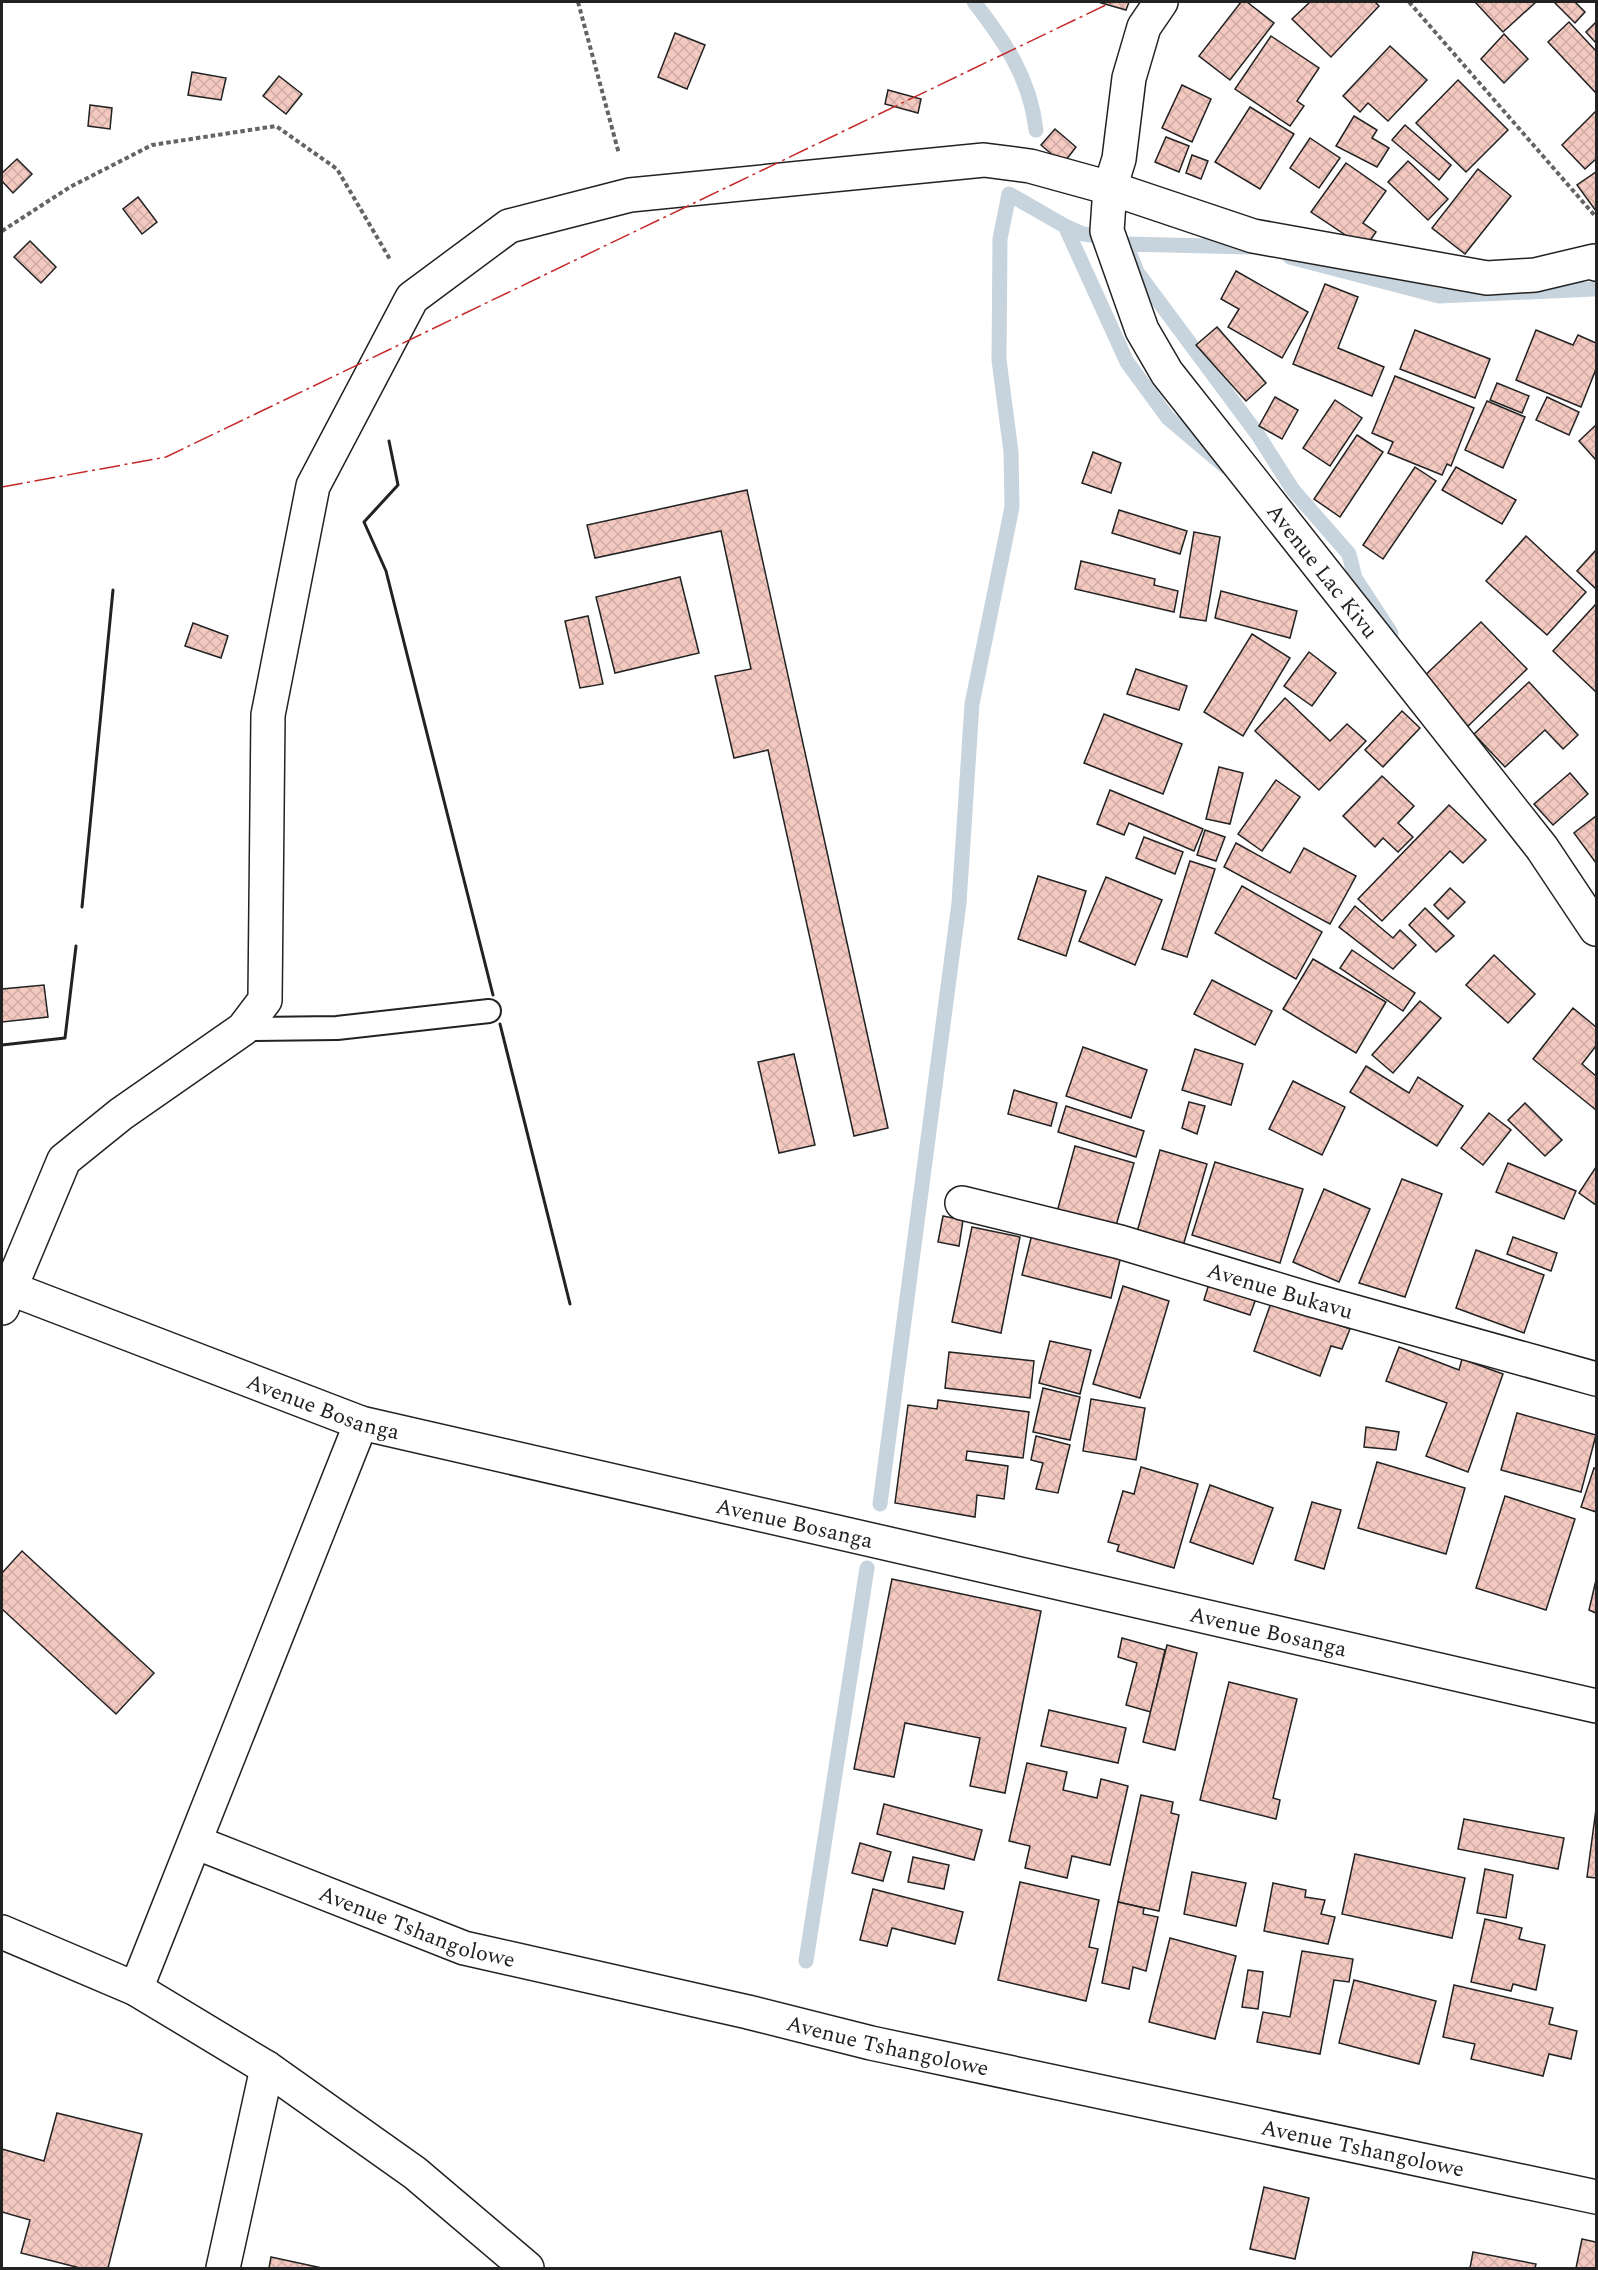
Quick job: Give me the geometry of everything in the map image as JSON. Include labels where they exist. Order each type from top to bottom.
[{"type":"street","name":"Avenue Lac Kivu","points":[[1161,2],[1144,27],[1129,78],[1119,159],[1110,188],[1107,231],[1142,330],[1167,373],[1542,848],[1596,929]]},
{"type":"street","points":[[5,1298],[64,1160],[121,1114],[243,1029],[265,1000],[268,715],[313,486],[412,298],[509,226],[630,195],[984,160],[1030,166],[1110,188],[1253,236],[1487,278],[1535,274],[1596,262]]},
{"type":"street","name":"Avenue Bukavu","points":[[962,1203],[1120,1242],[1312,1300],[1596,1379]]},
{"type":"street","name":"Avenue Bosanga","points":[[5,1298],[361,1423],[1596,1706]]},
{"type":"street","points":[[136,1989],[361,1423]]},
{"type":"street","name":"Avenue Tshangolowe","points":[[195,1842],[464,1948],[871,2043],[1596,2197]]},
{"type":"street","points":[[2,1932],[136,1989],[267,2068],[415,2173],[526,2268]]},
{"type":"street","points":[[223,2268],[267,2068]]},
{"type":"lane","points":[[243,1029],[337,1028],[489,1011]]},
{"type":"path","points":[[578,2],[630,195]]},
{"type":"path","points":[[1409,2],[1596,218]]},
{"type":"path","points":[[2,231],[70,187],[152,145],[276,126],[337,169],[412,298]]},
{"type":"building","points":[[1098,2],[1129,2],[1126,10]]},
{"type":"building","points":[[1241,2],[1247,2],[1274,23],[1230,80],[1199,56]]},
{"type":"building","points":[[1310,2],[1375,2],[1379,6],[1331,57],[1292,19]]},
{"type":"building","points":[[1475,2],[1536,2],[1503,32]]},
{"type":"building","points":[[1554,2],[1575,2],[1585,12],[1575,23]]},
{"type":"building","points":[[1569,22],[1596,51],[1596,93],[1548,42]]},
{"type":"building","points":[[1596,22],[1596,43],[1586,32]]},
{"type":"building","points":[[675,33],[705,45],[687,89],[658,77]]},
{"type":"building","points":[[1504,34],[1528,59],[1504,83],[1481,59]]},
{"type":"building","points":[[1271,36],[1319,68],[1297,101],[1304,106],[1290,126],[1235,89]]},
{"type":"building","points":[[1390,46],[1427,80],[1388,121],[1368,103],[1360,112],[1343,96]]},
{"type":"building","points":[[192,72],[226,78],[221,100],[188,95]]},
{"type":"building","points":[[279,76],[302,94],[286,114],[263,96]]},
{"type":"building","points":[[1458,80],[1508,130],[1466,172],[1416,123]]},
{"type":"building","points":[[1182,85],[1211,99],[1192,142],[1162,128]]},
{"type":"building","points":[[888,90],[921,99],[918,113],[885,104]]},
{"type":"building","points":[[90,105],[112,108],[110,129],[88,126]]},
{"type":"building","points":[[1250,107],[1294,134],[1260,189],[1215,162]]},
{"type":"building","points":[[1596,111],[1596,159],[1585,169],[1562,145]]},
{"type":"building","points":[[1354,116],[1377,130],[1372,138],[1389,148],[1377,167],[1336,146]]},
{"type":"building","points":[[1405,125],[1451,165],[1439,180],[1392,140]]},
{"type":"building","points":[[1055,129],[1076,147],[1063,164],[1041,145]]},
{"type":"building","points":[[1166,137],[1189,146],[1179,172],[1155,162]]},
{"type":"building","points":[[1310,138],[1340,158],[1319,188],[1290,168]]},
{"type":"building","points":[[1192,155],[1208,161],[1201,179],[1186,173]]},
{"type":"building","points":[[17,159],[32,174],[13,193],[2,181],[2,173]]},
{"type":"building","points":[[1408,161],[1448,199],[1428,220],[1388,182]]},
{"type":"building","points":[[1346,163],[1386,191],[1363,223],[1376,232],[1365,248],[1311,212]]},
{"type":"building","points":[[1478,169],[1511,196],[1465,254],[1432,228]]},
{"type":"building","points":[[1596,172],[1596,211],[1577,185]]},
{"type":"building","points":[[138,197],[157,222],[142,234],[123,209]]},
{"type":"building","points":[[30,241],[56,267],[41,283],[14,257]]},
{"type":"building","points":[[1236,271],[1308,312],[1282,358],[1228,327],[1239,309],[1221,299]]},
{"type":"building","points":[[1325,284],[1358,297],[1338,348],[1384,367],[1372,396],[1293,364]]},
{"type":"building","points":[[1217,327],[1266,383],[1246,401],[1196,345]]},
{"type":"building","points":[[1415,330],[1490,359],[1475,398],[1400,369]]},
{"type":"building","points":[[1536,330],[1573,345],[1578,335],[1596,343],[1596,369],[1581,407],[1516,380]]},
{"type":"building","points":[[1395,376],[1474,408],[1451,466],[1447,464],[1442,475],[1388,453],[1393,442],[1372,433]]},
{"type":"building","points":[[1497,383],[1529,396],[1522,413],[1490,400]]},
{"type":"building","points":[[1275,397],[1298,410],[1282,439],[1259,426]]},
{"type":"building","points":[[1547,397],[1579,412],[1569,435],[1536,420]]},
{"type":"building","points":[[1335,400],[1362,418],[1330,466],[1303,448]]},
{"type":"building","points":[[1487,401],[1525,417],[1503,468],[1465,450]]},
{"type":"building","points":[[1596,425],[1596,460],[1579,441]]},
{"type":"building","points":[[1357,435],[1383,452],[1340,517],[1314,499]]},
{"type":"building","points":[[1093,452],[1121,463],[1111,493],[1082,483]]},
{"type":"building","points":[[1415,467],[1436,481],[1383,559],[1363,545]]},
{"type":"building","points":[[1456,467],[1516,500],[1502,524],[1442,490]]},
{"type":"building","points":[[747,490],[888,1128],[854,1136],[768,750],[734,758],[715,676],[751,669],[721,531],[595,558],[587,525]]},
{"type":"building","points":[[1119,510],[1187,531],[1180,554],[1112,533]]},
{"type":"building","points":[[1194,532],[1220,537],[1206,621],[1180,617]]},
{"type":"building","points":[[1526,536],[1586,592],[1547,635],[1486,581]]},
{"type":"building","points":[[1596,550],[1596,589],[1577,571]]},
{"type":"building","points":[[1081,561],[1155,579],[1154,585],[1178,591],[1174,612],[1075,589]]},
{"type":"building","points":[[680,577],[699,653],[615,673],[596,597]]},
{"type":"building","points":[[1221,591],[1297,611],[1290,638],[1215,618]]},
{"type":"building","points":[[1596,604],[1596,692],[1553,651]]},
{"type":"building","points":[[588,616],[603,684],[580,688],[565,621]]},
{"type":"building","points":[[1481,622],[1527,669],[1464,730],[1418,682]]},
{"type":"building","points":[[193,623],[228,636],[221,658],[185,646]]},
{"type":"building","points":[[1252,634],[1290,658],[1243,736],[1204,712]]},
{"type":"building","points":[[1309,652],[1336,673],[1312,706],[1284,686]]},
{"type":"building","points":[[1136,669],[1187,686],[1179,710],[1127,694]]},
{"type":"building","points":[[1529,682],[1578,735],[1563,749],[1545,730],[1505,767],[1474,734]]},
{"type":"building","points":[[1285,698],[1330,741],[1347,724],[1366,741],[1319,790],[1255,731]]},
{"type":"building","points":[[1402,711],[1420,728],[1383,767],[1365,750]]},
{"type":"building","points":[[1104,714],[1182,744],[1163,794],[1084,763]]},
{"type":"building","points":[[1219,767],[1243,773],[1230,824],[1206,819]]},
{"type":"building","points":[[1570,773],[1588,794],[1553,825],[1534,804]]},
{"type":"building","points":[[1382,776],[1414,806],[1398,823],[1413,837],[1398,852],[1383,838],[1375,847],[1343,816]]},
{"type":"building","points":[[1276,780],[1300,797],[1262,851],[1238,834]]},
{"type":"building","points":[[1110,790],[1203,829],[1194,851],[1129,823],[1124,835],[1097,824]]},
{"type":"building","points":[[1449,805],[1486,840],[1463,863],[1450,851],[1382,921],[1358,899]]},
{"type":"building","points":[[1596,816],[1596,863],[1574,833]]},
{"type":"building","points":[[1205,830],[1225,837],[1216,861],[1197,855]]},
{"type":"building","points":[[1144,837],[1183,852],[1175,874],[1136,858]]},
{"type":"building","points":[[1236,843],[1290,873],[1304,848],[1356,876],[1330,924],[1224,867]]},
{"type":"building","points":[[1190,861],[1215,869],[1187,957],[1162,949]]},
{"type":"building","points":[[1038,876],[1086,891],[1066,956],[1018,939]]},
{"type":"building","points":[[1106,877],[1162,900],[1135,965],[1079,941]]},
{"type":"building","points":[[1242,886],[1322,932],[1296,979],[1215,933]]},
{"type":"building","points":[[1450,888],[1465,902],[1448,919],[1434,905]]},
{"type":"building","points":[[1355,906],[1393,938],[1400,930],[1416,945],[1393,969],[1339,927]]},
{"type":"building","points":[[1425,908],[1454,936],[1436,952],[1409,925]]},
{"type":"building","points":[[1352,950],[1415,993],[1403,1011],[1340,968]]},
{"type":"building","points":[[1494,955],[1535,994],[1508,1023],[1466,985]]},
{"type":"building","points":[[1313,959],[1386,1002],[1356,1053],[1283,1009]]},
{"type":"building","points":[[1212,980],[1272,1011],[1255,1045],[1194,1014]]},
{"type":"building","points":[[44,985],[48,1017],[2,1022],[2,989]]},
{"type":"building","points":[[1420,1001],[1441,1018],[1393,1073],[1372,1055]]},
{"type":"building","points":[[1573,1008],[1596,1027],[1596,1046],[1582,1064],[1596,1076],[1596,1110],[1533,1059]]},
{"type":"building","points":[[1083,1047],[1147,1070],[1131,1118],[1066,1096]]},
{"type":"building","points":[[1195,1049],[1243,1064],[1231,1105],[1182,1090]]},
{"type":"building","points":[[794,1054],[815,1145],[779,1153],[758,1062]]},
{"type":"building","points":[[1366,1066],[1409,1093],[1418,1077],[1463,1106],[1437,1146],[1350,1092]]},
{"type":"building","points":[[1293,1081],[1345,1107],[1322,1155],[1269,1129]]},
{"type":"building","points":[[1014,1090],[1057,1103],[1051,1126],[1008,1114]]},
{"type":"building","points":[[1189,1102],[1205,1106],[1197,1134],[1182,1128]]},
{"type":"building","points":[[1525,1103],[1562,1140],[1545,1156],[1508,1120]]},
{"type":"building","points":[[1066,1106],[1144,1131],[1136,1157],[1058,1132]]},
{"type":"building","points":[[1489,1113],[1511,1130],[1483,1165],[1461,1148]]},
{"type":"building","points":[[1075,1146],[1134,1163],[1115,1229],[1057,1212]]},
{"type":"building","points":[[1160,1150],[1207,1164],[1183,1246],[1137,1232]]},
{"type":"building","points":[[1215,1162],[1303,1189],[1280,1263],[1192,1235]]},
{"type":"building","points":[[1508,1163],[1576,1191],[1564,1219],[1496,1192]]},
{"type":"building","points":[[1596,1167],[1596,1205],[1579,1193]]},
{"type":"building","points":[[1402,1179],[1442,1194],[1405,1297],[1359,1283]]},
{"type":"building","points":[[1324,1189],[1370,1209],[1339,1282],[1293,1262]]},
{"type":"building","points":[[943,1216],[963,1220],[959,1246],[938,1242]]},
{"type":"building","points":[[972,1227],[1020,1237],[1001,1333],[952,1322]]},
{"type":"building","points":[[1032,1234],[1121,1256],[1111,1298],[1022,1275]]},
{"type":"building","points":[[1513,1237],[1557,1253],[1551,1271],[1507,1254]]},
{"type":"building","points":[[1476,1250],[1544,1275],[1524,1333],[1456,1308]]},
{"type":"building","points":[[1211,1277],[1258,1293],[1250,1315],[1204,1300]]},
{"type":"building","points":[[1123,1286],[1169,1301],[1140,1398],[1093,1384]]},
{"type":"building","points":[[1272,1300],[1350,1329],[1342,1349],[1331,1346],[1320,1376],[1254,1351]]},
{"type":"building","points":[[1050,1341],[1091,1350],[1080,1394],[1039,1383]]},
{"type":"building","points":[[1399,1347],[1459,1370],[1462,1359],[1503,1374],[1468,1472],[1426,1456],[1447,1403],[1386,1381]]},
{"type":"building","points":[[949,1352],[1034,1361],[1030,1398],[945,1388]]},
{"type":"building","points":[[1043,1388],[1080,1397],[1070,1440],[1033,1432]]},
{"type":"building","points":[[1091,1399],[1145,1408],[1136,1460],[1083,1451]]},
{"type":"building","points":[[938,1400],[1029,1412],[1023,1458],[967,1451],[966,1460],[1008,1466],[1004,1499],[977,1495],[975,1517],[895,1503],[908,1405],[937,1409]]},
{"type":"building","points":[[1517,1413],[1596,1435],[1581,1492],[1501,1470]]},
{"type":"building","points":[[1366,1427],[1399,1432],[1396,1450],[1364,1447]]},
{"type":"building","points":[[1036,1436],[1070,1445],[1058,1493],[1036,1489],[1043,1463],[1031,1460]]},
{"type":"building","points":[[1377,1462],[1465,1488],[1446,1554],[1358,1528]]},
{"type":"building","points":[[1141,1467],[1198,1484],[1174,1568],[1117,1551],[1119,1545],[1108,1542],[1123,1491],[1134,1494]]},
{"type":"building","points":[[1594,1468],[1596,1469],[1596,1512],[1581,1507]]},
{"type":"building","points":[[1210,1485],[1273,1508],[1253,1564],[1190,1542]]},
{"type":"building","points":[[1505,1496],[1575,1519],[1546,1610],[1476,1588]]},
{"type":"building","points":[[1312,1502],[1341,1510],[1324,1569],[1295,1560]]},
{"type":"building","points":[[22,1551],[154,1673],[116,1714],[2,1609],[2,1573]]},
{"type":"building","points":[[892,1579],[1041,1611],[1005,1793],[970,1786],[980,1738],[905,1723],[894,1777],[854,1769]]},
{"type":"building","points":[[1596,1580],[1596,1613],[1589,1610]]},
{"type":"building","points":[[1122,1638],[1165,1650],[1151,1712],[1126,1705],[1137,1663],[1118,1657]]},
{"type":"building","points":[[1167,1645],[1197,1653],[1175,1750],[1143,1742]]},
{"type":"building","points":[[1229,1682],[1297,1699],[1273,1798],[1280,1800],[1276,1819],[1200,1800]]},
{"type":"building","points":[[1049,1710],[1126,1728],[1118,1763],[1041,1746]]},
{"type":"building","points":[[1027,1763],[1067,1772],[1063,1790],[1097,1798],[1101,1779],[1128,1786],[1110,1865],[1072,1856],[1067,1878],[1025,1868],[1030,1846],[1009,1841]]},
{"type":"building","points":[[1141,1795],[1173,1802],[1171,1813],[1179,1815],[1159,1911],[1118,1902]]},
{"type":"building","points":[[884,1804],[982,1830],[974,1860],[877,1834]]},
{"type":"building","points":[[1596,1809],[1596,1878],[1587,1877]]},
{"type":"building","points":[[1464,1819],[1564,1838],[1558,1869],[1458,1849]]},
{"type":"building","points":[[860,1843],[891,1852],[883,1881],[852,1873]]},
{"type":"building","points":[[1355,1854],[1465,1878],[1452,1938],[1342,1914]]},
{"type":"building","points":[[913,1857],[949,1865],[944,1889],[908,1882]]},
{"type":"building","points":[[1485,1869],[1513,1875],[1506,1918],[1477,1913]]},
{"type":"building","points":[[1192,1872],[1246,1883],[1236,1926],[1184,1914]]},
{"type":"building","points":[[1020,1882],[1099,1900],[1089,1947],[1098,1949],[1086,2001],[998,1980]]},
{"type":"building","points":[[1273,1883],[1306,1890],[1305,1897],[1325,1900],[1321,1914],[1335,1917],[1328,1944],[1264,1931]]},
{"type":"building","points":[[873,1889],[963,1912],[955,1944],[892,1928],[887,1946],[860,1940]]},
{"type":"building","points":[[1118,1902],[1144,1908],[1143,1914],[1158,1917],[1146,1971],[1133,1967],[1129,1989],[1102,1983]]},
{"type":"building","points":[[1485,1919],[1522,1928],[1519,1939],[1545,1945],[1536,1990],[1513,1984],[1511,1991],[1471,1982]]},
{"type":"building","points":[[1170,1938],[1236,1956],[1215,2039],[1149,2022]]},
{"type":"building","points":[[1302,1951],[1353,1959],[1349,1982],[1334,1980],[1320,2054],[1257,2042],[1263,2012],[1290,2017]]},
{"type":"building","points":[[1248,1970],[1263,1972],[1258,2009],[1242,2007]]},
{"type":"building","points":[[1354,1980],[1436,2001],[1419,2064],[1339,2043]]},
{"type":"building","points":[[1454,1985],[1553,2008],[1549,2024],[1577,2031],[1571,2059],[1549,2054],[1543,2076],[1471,2059],[1475,2044],[1443,2037]]},
{"type":"building","points":[[57,2113],[142,2134],[108,2268],[80,2268],[21,2253],[30,2220],[2,2212],[2,2149],[44,2161]]},
{"type":"building","points":[[1264,2187],[1309,2198],[1295,2259],[1250,2249]]},
{"type":"building","points":[[1582,2239],[1596,2242],[1596,2268],[1576,2268]]},
{"type":"building","points":[[1473,2252],[1536,2264],[1535,2268],[1470,2268]]},
{"type":"building","points":[[271,2257],[322,2268],[269,2268]]},
{"type":"waterway","points":[[974,2],[1006,46],[1022,77],[1033,111],[1036,130]]},
{"type":"waterway","points":[[880,1504],[959,903],[972,704],[1012,507],[1011,452],[999,360],[1000,239],[1009,194],[1065,226],[1127,362],[1168,418],[1226,467]]},
{"type":"waterway","points":[[1065,226],[1083,234],[1100,236]]},
{"type":"waterway","points":[[1250,247],[1126,244],[1137,272],[1258,435],[1293,490],[1349,554],[1355,578],[1391,633]]},
{"type":"waterway","points":[[1290,257],[1439,296],[1594,289]]},
{"type":"waterway","points":[[806,1961],[867,1568]]},
{"type":"wall","points":[[389,441],[398,485],[364,522],[386,571],[493,995]]},
{"type":"wall","points":[[82,907],[113,590]]},
{"type":"wall","points":[[2,1045],[65,1038],[76,946]]},
{"type":"wall","points":[[500,1024],[570,1304]]},
{"type":"power","points":[[2,487],[166,457],[1112,2]]}]
